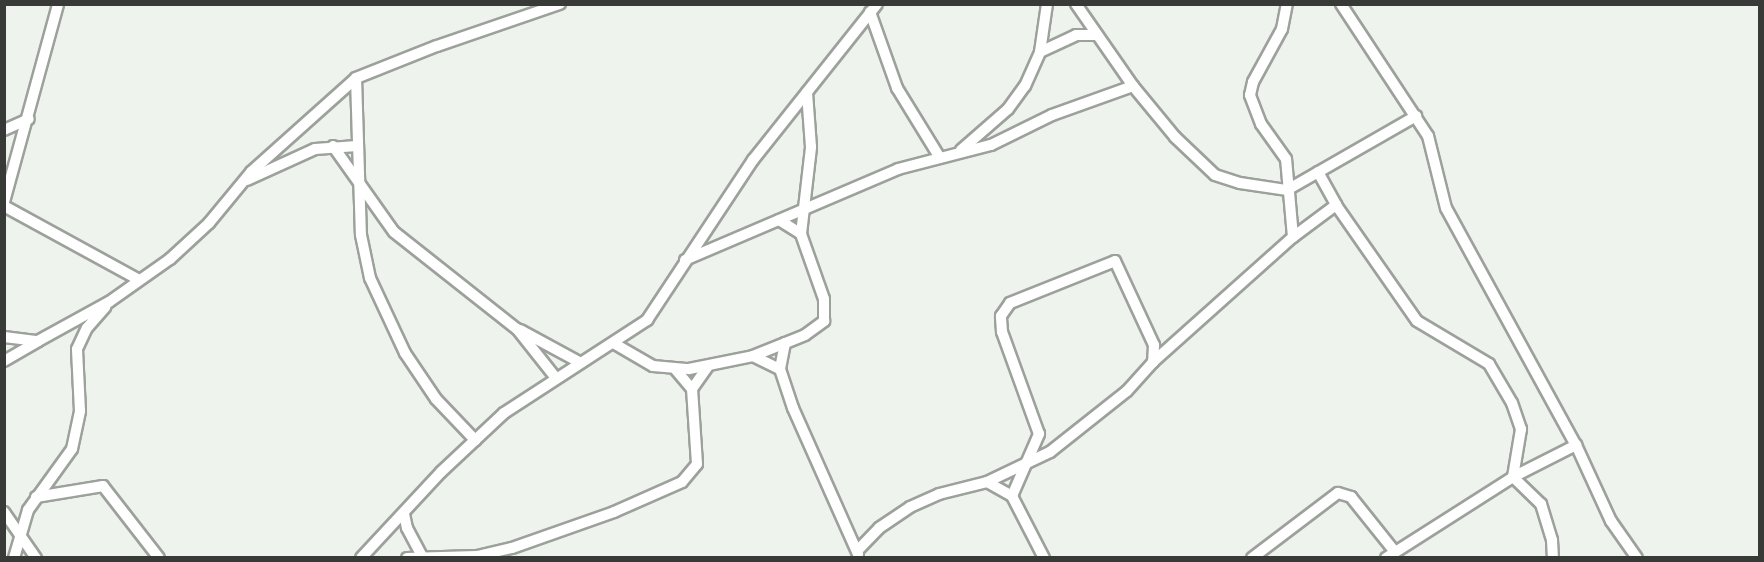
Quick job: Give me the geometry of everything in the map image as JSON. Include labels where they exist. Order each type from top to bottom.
[{"type":"street","points":[[58,4],[4,204],[139,280]]},
{"type":"street","points":[[4,361],[109,302],[187,246],[242,183],[356,78],[436,45],[560,4]]},
{"type":"street","points":[[958,152],[1008,109],[1025,86],[1040,52],[1047,4]]},
{"type":"street","points":[[1077,4],[1133,86],[1175,137],[1215,175],[1273,191],[1287,190],[1416,116]]},
{"type":"street","points":[[1341,4],[1428,136],[1446,208],[1576,446],[1611,521],[1637,558]]},
{"type":"street","points":[[1286,5],[1282,29],[1253,82],[1250,95],[1261,124],[1286,159],[1293,237]]},
{"type":"street","points":[[361,558],[504,413],[580,363],[615,344],[647,320],[753,160],[874,8]]},
{"type":"street","points":[[874,8],[897,88],[940,158]]},
{"type":"street","points":[[1040,52],[1076,35],[1097,35]]},
{"type":"street","points":[[356,78],[358,180],[364,255],[382,309],[436,399],[475,440]]},
{"type":"street","points":[[685,260],[898,169],[1008,138],[1052,115],[1133,86]]},
{"type":"street","points":[[615,344],[652,366],[676,370],[753,356],[816,329],[824,321],[826,308],[801,234],[811,147],[807,92]]},
{"type":"street","points":[[4,130],[28,118]]},
{"type":"street","points":[[333,146],[394,232],[517,329],[580,363]]},
{"type":"street","points":[[242,183],[315,149],[357,146]]},
{"type":"street","points":[[1318,172],[1336,205],[1417,321],[1489,364],[1512,403],[1521,429],[1513,477]]},
{"type":"street","points":[[785,343],[780,369],[813,459],[857,554],[879,528],[910,507],[939,494],[987,482],[1050,452],[1127,391],[1153,362],[1293,237],[1336,205]]},
{"type":"street","points":[[779,220],[801,234]]},
{"type":"street","points":[[1012,496],[1023,466],[1034,446],[1039,428],[1002,332],[1001,316],[1010,303],[1115,261],[1154,345],[1153,362]]},
{"type":"street","points":[[14,558],[20,534],[35,497],[72,449],[80,411],[77,349],[87,328],[109,302]]},
{"type":"street","points":[[517,329],[556,378]]},
{"type":"street","points":[[4,337],[38,341]]},
{"type":"street","points":[[753,356],[780,369]]},
{"type":"street","points":[[692,389],[709,365]]},
{"type":"street","points":[[407,558],[477,556],[512,548],[614,512],[682,482],[697,464],[692,389],[676,370]]},
{"type":"street","points":[[1252,558],[1338,493],[1351,497],[1391,555],[1513,477],[1576,446]]},
{"type":"street","points":[[1513,477],[1541,504],[1552,540],[1553,558]]},
{"type":"street","points":[[987,482],[1012,496],[1044,558]]},
{"type":"street","points":[[35,497],[103,486],[159,558]]},
{"type":"street","points":[[4,512],[36,558]]},
{"type":"street","points":[[404,514],[422,556]]}]
